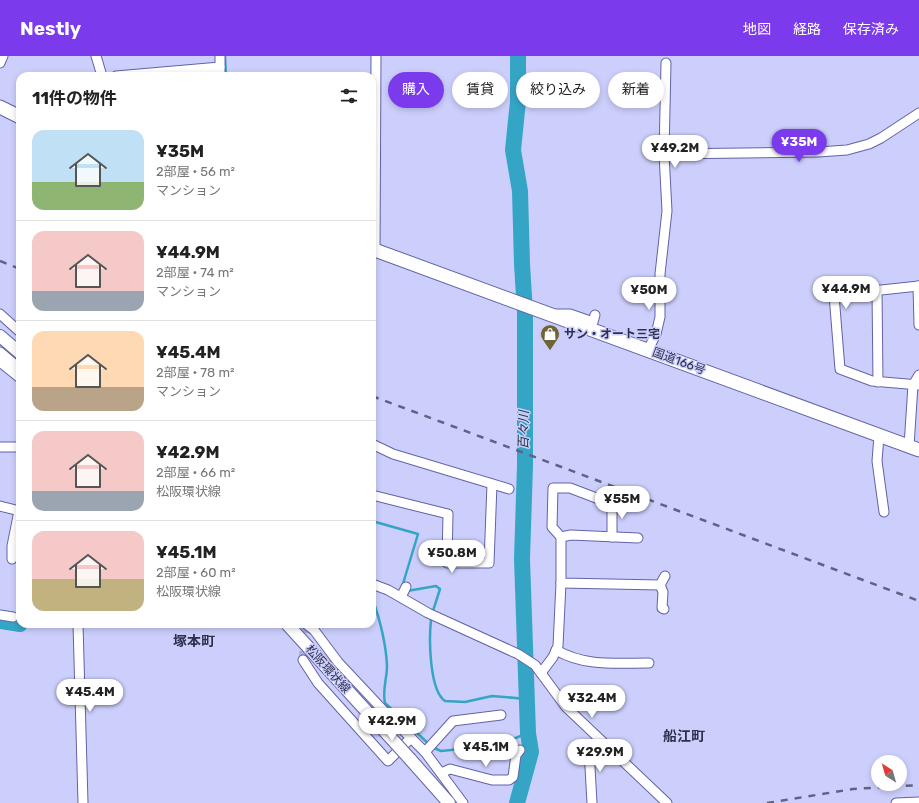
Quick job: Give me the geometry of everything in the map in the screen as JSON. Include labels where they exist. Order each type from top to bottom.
[{"type":"highway","points":[[0,107],[16,115]]},
{"type":"highway","name":"国道166号","points":[[376,250],[914,448]]},
{"type":"main road","points":[[0,336],[16,350]]},
{"type":"main road","name":"松阪環状線","points":[[291,628],[449,803]]},
{"type":"street","points":[[0,62],[2,56]]},
{"type":"street","points":[[96,56],[101,72]]},
{"type":"street","points":[[199,72],[220,71],[220,56]]},
{"type":"street","points":[[376,56],[376,72]]},
{"type":"street","points":[[648,350],[656,334],[660,317],[660,274],[666,211],[664,154],[666,63]]},
{"type":"street","points":[[664,154],[818,152],[847,150],[858,148],[881,138],[919,114]]},
{"type":"street","points":[[916,385],[878,382],[840,369],[834,295],[918,286],[919,326]]},
{"type":"street","points":[[877,290],[878,382]]},
{"type":"street","points":[[0,314],[16,328]]},
{"type":"street","points":[[549,314],[570,314],[593,322],[596,316]]},
{"type":"street","points":[[0,352],[16,366]]},
{"type":"street","points":[[0,362],[16,375]]},
{"type":"street","points":[[914,448],[916,385],[919,375]]},
{"type":"street","points":[[879,436],[877,461],[884,512]]},
{"type":"street","points":[[376,446],[393,454],[509,490]]},
{"type":"street","points":[[0,447],[16,447]]},
{"type":"street","points":[[376,496],[448,514],[447,563],[489,563],[492,484]]},
{"type":"street","points":[[541,673],[558,646],[561,583],[561,537],[552,527],[553,488],[570,488],[612,504],[612,537]]},
{"type":"street","points":[[0,506],[16,510]]},
{"type":"street","points":[[12,559],[12,546],[16,528]]},
{"type":"street","points":[[561,537],[571,535],[638,538]]},
{"type":"street","points":[[660,585],[665,576]]},
{"type":"street","points":[[561,583],[660,585]]},
{"type":"street","points":[[376,585],[403,591],[428,614],[518,654],[532,664],[541,673],[566,707],[667,803]]},
{"type":"street","points":[[660,585],[663,592],[662,608],[664,609]]},
{"type":"street","points":[[0,615],[13,617]]},
{"type":"street","points":[[78,628],[83,803]]},
{"type":"street","points":[[311,628],[338,662],[411,738],[426,750],[463,803]]},
{"type":"street","points":[[556,650],[565,655],[589,663],[649,663]]},
{"type":"street","points":[[303,660],[318,683],[388,761],[411,738]]},
{"type":"street","points":[[426,750],[453,720],[501,715]]},
{"type":"street","points":[[592,803],[589,749],[599,739]]},
{"type":"street","points":[[441,773],[450,770],[492,780],[509,780],[513,776],[516,755],[520,750]]},
{"type":"street","points":[[896,803],[919,802]]},
{"type":"waterway","points":[[225,56],[226,72]]},
{"type":"waterway","name":"百々川","points":[[517,803],[531,752],[528,733],[522,559],[525,465],[525,313],[520,191],[513,150],[518,101],[518,56]]},
{"type":"waterway","points":[[376,522],[418,534],[402,587]]},
{"type":"waterway","points":[[407,591],[436,586],[440,589],[433,611]]},
{"type":"waterway","points":[[376,610],[384,640],[387,666],[384,694],[385,703],[432,747],[441,751],[451,750],[513,739],[528,733]]},
{"type":"waterway","points":[[431,620],[430,651],[433,675],[440,695],[445,701],[465,702],[492,696],[527,699]]},
{"type":"waterway","points":[[0,621],[16,623]]},
{"type":"tunnel","points":[[303,660],[306,628]]},
{"type":"railway","points":[[0,261],[16,267]]},
{"type":"railway","points":[[376,397],[919,601]]},
{"type":"railway","points":[[767,803],[853,789],[919,785]]},
{"type":"place","name":"サン・オート三宅","points":[[550,351]]},
{"type":"district","name":"塚本町","points":[[194,641]]},
{"type":"district","name":"船江町","points":[[684,736]]}]
